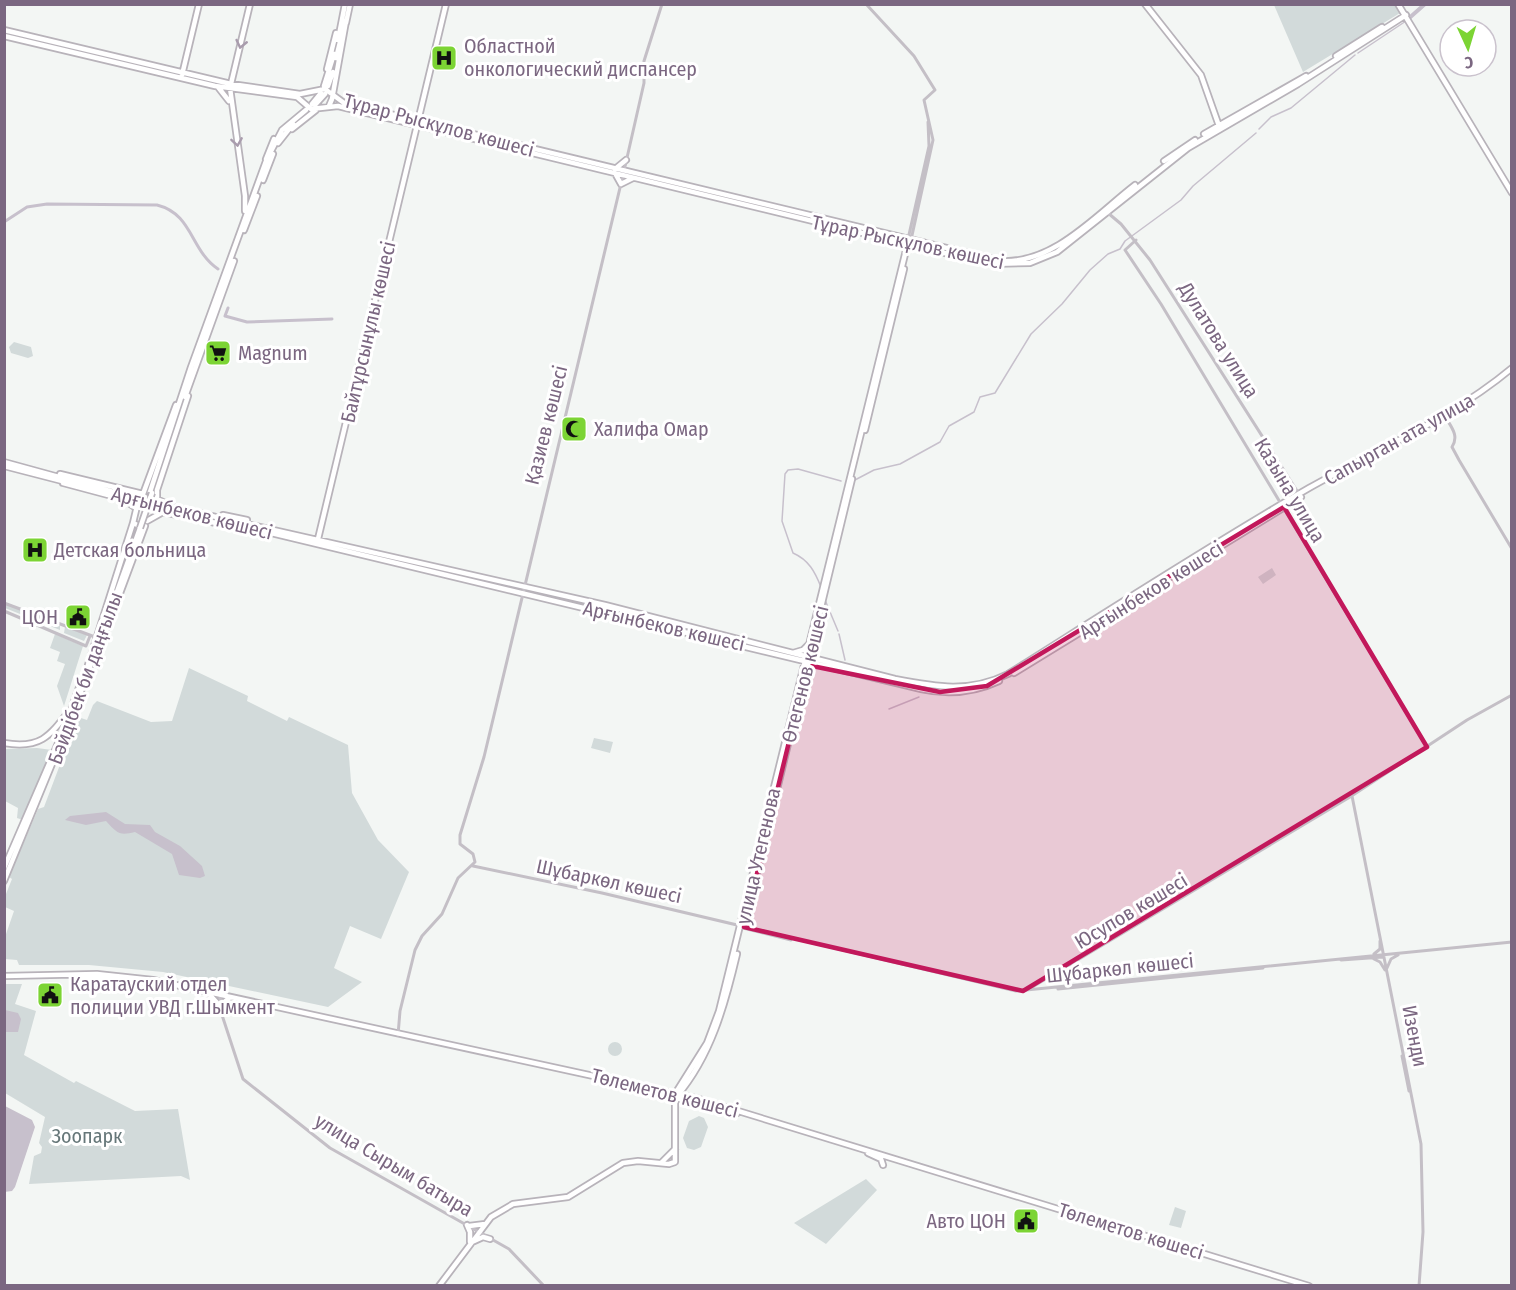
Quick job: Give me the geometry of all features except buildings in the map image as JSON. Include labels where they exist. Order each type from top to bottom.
[{"type":"main road","points":[[4,30],[72,49],[166,69],[182,75],[199,4]]},
{"type":"main road","points":[[246,214],[246,196],[230,86],[250,4]]},
{"type":"main road","points":[[140,525],[139,501],[188,382],[268,161],[292,128],[315,106],[321,92],[345,4]]},
{"type":"main road","points":[[328,107],[333,94],[350,4]]},
{"type":"main road","name":"Байтұрсынұлы көшесі","points":[[318,539],[446,4]]},
{"type":"main road","points":[[1145,4],[1201,75],[1219,127]]},
{"type":"main road","points":[[1400,4],[1512,190]]},
{"type":"main road","name":"Тұрар Рыскұлов көшесі","points":[[1219,127],[1298,84],[1406,17]]},
{"type":"main road","name":"Тұрар Рыскұлов көшесі","points":[[909,242],[963,255],[1011,262],[1047,254],[1180,151],[1406,17]]},
{"type":"main road","points":[[340,22],[326,86],[346,21]]},
{"type":"main road","name":"Тұрар Рыскұлов көшесі","points":[[4,36],[72,49],[182,75],[215,86],[291,93],[321,92],[325,89],[344,104],[418,124],[963,255]]},
{"type":"main road","points":[[166,69],[176,68],[186,60]]},
{"type":"main road","points":[[186,60],[189,71],[197,76]]},
{"type":"main road","name":"Тұрар Рыскұлов көшесі","points":[[182,75],[197,76],[230,86],[297,97],[310,108],[338,106],[409,121]]},
{"type":"main road","points":[[215,86],[225,92],[232,106]]},
{"type":"main road","points":[[268,161],[266,154],[277,134],[305,104],[311,93]]},
{"type":"main road","points":[[89,665],[92,637],[140,525],[246,214],[282,130],[308,111]]},
{"type":"main road","points":[[414,137],[414,129],[409,121],[421,111]]},
{"type":"main road","points":[[626,162],[634,176],[621,184],[614,171],[626,162]]},
{"type":"main road","points":[[246,196],[252,199]]},
{"type":"main road","name":"Өтегенов көшесі","points":[[810,642],[909,242]]},
{"type":"main road","name":"Өтегенов көшесі","points":[[676,1095],[708,1048],[720,1022],[731,985],[740,950],[741,927],[753,896],[803,675],[812,648],[843,509],[909,242]]},
{"type":"main road","points":[[908,253],[920,246]]},
{"type":"main road","name":"Сапырган ата улица","points":[[1283,506],[1299,494],[1383,447],[1458,409],[1512,370]]},
{"type":"main road","name":"Сапырган ата улица","points":[[1283,506],[1384,449],[1446,418],[1485,394],[1512,370]]},
{"type":"main road","points":[[140,525],[156,503],[157,490],[188,382]]},
{"type":"main road","name":"Арғынбеков көшесі","points":[[4,464],[150,502],[880,677],[953,688],[976,686],[1005,677],[1283,506]]},
{"type":"main road","points":[[43,474],[139,501]]},
{"type":"main road","points":[[43,474],[123,499],[261,523],[272,531]]},
{"type":"main road","points":[[140,525],[163,512],[272,531]]},
{"type":"main road","name":"Бәйдібек би даңғылы","points":[[4,881],[73,708],[140,525]]},
{"type":"main road","name":"Арғынбеков көшесі","points":[[272,531],[318,539],[523,590]]},
{"type":"main road","points":[[803,675],[800,662],[792,655],[806,648],[810,642]]},
{"type":"main road","points":[[808,659],[810,642]]},
{"type":"main road","points":[[803,675],[812,666],[823,662],[812,648]]},
{"type":"main road","name":"улица Утегенова","points":[[747,912],[803,675]]},
{"type":"main road","points":[[4,744],[24,745],[40,742],[73,708]]},
{"type":"main road","name":"Бәйдібек би даңғылы","points":[[4,868],[73,708]]},
{"type":"main road","points":[[58,724],[68,718]]},
{"type":"main road","points":[[4,744],[29,746],[50,740],[57,746]]},
{"type":"main road","name":"улица Утегенова","points":[[680,1087],[707,1043],[715,1024],[741,927]]},
{"type":"main road","name":"Төлеметов көшесі","points":[[4,977],[114,975],[220,995],[676,1095],[1310,1286]]},
{"type":"main road","name":"Төлеметов көшесі","points":[[4,977],[132,979],[364,1026]]},
{"type":"main road","points":[[209,994],[220,1006],[229,998]]},
{"type":"main road","points":[[675,1108],[666,1094],[680,1087],[688,1098],[678,1106],[675,1116]]},
{"type":"main road","points":[[440,1286],[485,1223],[513,1204],[568,1197],[622,1163],[675,1162],[676,1095]]},
{"type":"main road","name":"Төлеметов көшесі","points":[[688,1098],[1302,1286]]},
{"type":"main road","points":[[660,1163],[669,1158],[675,1148]]},
{"type":"main road","points":[[868,1153],[881,1159],[884,1164],[894,1162]]},
{"type":"main road","points":[[1046,1208],[1054,1207]]},
{"type":"main road","points":[[470,1244],[468,1226],[485,1223]]},
{"type":"main road","points":[[470,1244],[480,1238],[489,1238],[485,1223]]},
{"type":"street","name":"Қазиев көшесі","points":[[473,866],[473,854],[460,844],[461,830],[484,757],[624,173],[644,83],[644,61],[662,4]]},
{"type":"street","points":[[866,4],[914,56],[935,90],[924,100],[933,140],[909,242]]},
{"type":"street","name":"Дулатова улица","points":[[1106,210],[1136,240],[1299,494]]},
{"type":"street","name":"Казына улица","points":[[1136,240],[1125,250],[1283,506],[1427,747]]},
{"type":"street","points":[[1446,418],[1454,432],[1455,442],[1452,447],[1512,549]]},
{"type":"street","points":[[4,603],[92,637],[86,646],[4,611]]},
{"type":"street","points":[[60,635],[63,625]]},
{"type":"street","name":"Юсупов көшесі","points":[[1022,992],[1344,801],[1467,720],[1512,695]]},
{"type":"street","name":"Юсупов көшесі","points":[[1022,992],[1284,834],[1352,796]]},
{"type":"street","name":"Изенди","points":[[1352,796],[1381,940]]},
{"type":"street","name":"Изенди","points":[[1352,796],[1422,1152],[1423,1232],[1418,1286]]},
{"type":"street","points":[[1344,801],[1352,803]]},
{"type":"street","points":[[399,1034],[400,1011],[415,950],[422,936],[442,914],[458,878],[473,866]]},
{"type":"street","name":"Шұбаркөл көшесі","points":[[473,866],[602,893],[1004,992],[1512,943]]},
{"type":"street","points":[[1381,940],[1388,950],[1398,954]]},
{"type":"street","points":[[1369,957],[1379,951],[1381,940]]},
{"type":"street","points":[[1369,957],[1380,962],[1386,970],[1391,959],[1398,954]]},
{"type":"street","name":"Шұбаркөл көшесі","points":[[1022,992],[1145,977],[1369,957]]},
{"type":"street","points":[[1045,980],[1046,986],[1052,987]]},
{"type":"street","name":"улица Сырым батыра","points":[[220,995],[220,1006],[243,1079],[330,1148],[509,1249],[544,1286]]},
{"type":"highlighted area","points":[[1284,507],[1427,747],[1023,991],[744,927],[805,676],[812,666],[940,692],[987,686]]},
{"type":"green space","points":[[1274,5],[1395,5],[1400,13],[1303,72]]},
{"type":"green space","points":[[14,342],[31,347],[33,356],[28,358],[11,353],[9,347]]},
{"type":"green space","points":[[1272,568],[1276,575],[1263,584],[1258,577]]},
{"type":"green space","points":[[4,602],[60,626],[60,630],[5,608]]},
{"type":"green space","points":[[65,627],[87,635],[84,641],[64,633]]},
{"type":"green space","points":[[55,634],[83,646],[64,706],[57,686],[65,664],[57,661],[60,652],[50,648]]},
{"type":"green space","points":[[189,668],[248,696],[247,701],[287,721],[289,717],[348,745],[352,793],[378,840],[409,872],[381,939],[350,926],[334,968],[362,982],[328,1007],[163,972],[89,965],[19,965],[17,960],[5,959],[5,937],[14,911],[5,907],[4,899],[12,879],[9,877],[38,809],[44,807],[78,717],[87,720],[97,701],[151,722],[172,721]]},
{"type":"green space","points":[[594,738],[613,742],[610,753],[591,748]]},
{"type":"green space","points":[[4,749],[52,750],[23,820],[17,818],[18,808],[5,801]]},
{"type":"green space","name":"Зоопарк","points":[[5,984],[22,984],[15,1004],[36,1011],[24,1055],[74,1083],[76,1081],[135,1111],[178,1109],[190,1180],[181,1176],[29,1184],[34,1156],[41,1153],[42,1147],[39,1143],[45,1117],[5,1093]]},
{"type":"green space","points":[[615,1042],[620,1044],[622,1049],[620,1054],[615,1056],[610,1054],[608,1049],[610,1044]]},
{"type":"green space","points":[[699,1116],[704,1118],[708,1127],[701,1147],[694,1150],[687,1148],[683,1138],[689,1121]]},
{"type":"green space","points":[[866,1179],[877,1190],[826,1244],[794,1223]]},
{"type":"green space","points":[[1175,1207],[1186,1211],[1181,1228],[1169,1225]]},
{"type":"shaded area","points":[[106,812],[125,824],[150,825],[155,832],[180,846],[202,866],[205,876],[200,878],[179,875],[172,854],[135,832],[125,834],[119,832],[106,821],[86,825],[65,820],[70,816]]},
{"type":"shaded area","points":[[5,1010],[18,1013],[21,1019],[18,1032],[5,1032]]},
{"type":"shaded area","points":[[5,1106],[32,1120],[35,1127],[15,1187],[12,1191],[4,1192]]},
{"type":"waterway","points":[[1407,20],[1425,4]]},
{"type":"waterway","points":[[1358,53],[1406,21]]},
{"type":"waterway","points":[[1259,129],[1271,117],[1291,108],[1355,55]]},
{"type":"waterway","points":[[853,481],[874,470],[900,464],[940,442],[949,426],[974,412],[980,397],[995,393],[1031,334],[1062,304],[1090,270],[1181,200],[1193,186],[1256,133]]},
{"type":"waterway","points":[[4,222],[27,207],[47,204],[157,205],[178,216],[202,252],[218,269]]},
{"type":"waterway","points":[[228,308],[225,316],[247,322],[332,319]]},
{"type":"waterway","points":[[821,587],[811,567],[793,553],[782,521],[785,474],[788,470],[798,469],[841,481]]},
{"type":"waterway","points":[[825,600],[838,631]]},
{"type":"waterway","points":[[839,634],[845,660]]},
{"type":"waterway","points":[[889,709],[919,697]]},
{"type":"place","name":"Областной онкологический диспансер","points":[[444,58]]},
{"type":"place","name":"Magnum","points":[[218,353]]},
{"type":"place","name":"Халифа Омар","points":[[574,429]]},
{"type":"place","name":"Детская больница","points":[[35,550]]},
{"type":"place","name":"ЦОН","points":[[78,617]]},
{"type":"place","name":"Каратауский отдел полиции УВД г.Шымкент","points":[[50,995]]},
{"type":"place","name":"Авто ЦОН","points":[[1026,1221]]}]
